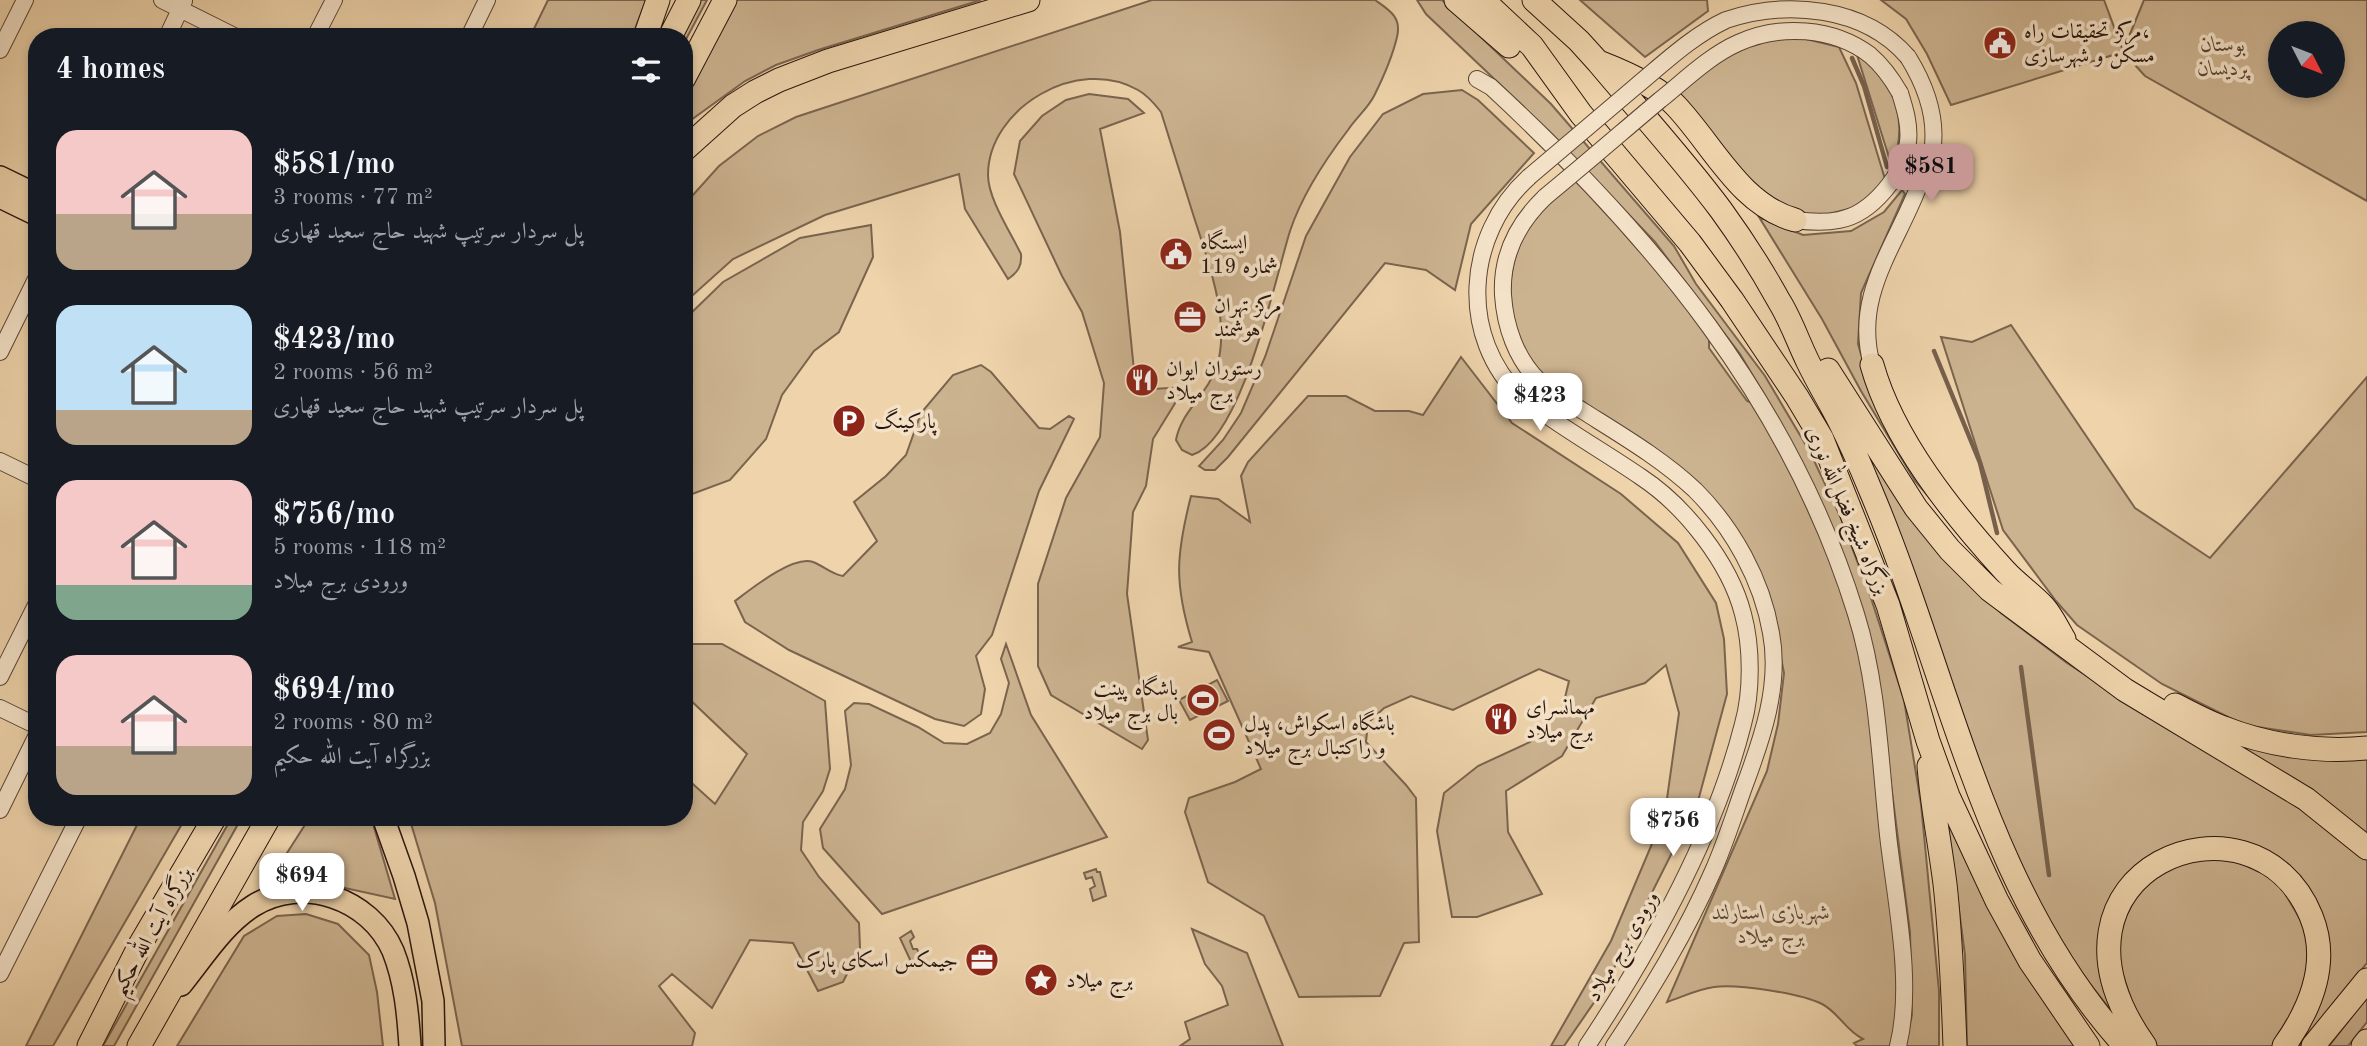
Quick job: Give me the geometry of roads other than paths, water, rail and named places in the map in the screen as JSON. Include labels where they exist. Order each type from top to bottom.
[{"type":"highway","points":[[648,28],[658,0]]},
{"type":"highway","points":[[675,28],[689,0]]},
{"type":"highway","points":[[693,61],[725,0]]},
{"type":"highway","points":[[693,142],[733,106],[779,80],[828,61],[1028,0]]},
{"type":"highway","points":[[1456,0],[1488,26],[1581,114]]},
{"type":"highway","name":"بزرگراه شیخ فضل‌الله نوری","points":[[1483,0],[1532,46],[1581,114],[1689,243],[1732,300],[1822,439],[1888,605],[1928,741],[1948,796],[1997,901],[2030,961],[2088,1046]]},
{"type":"highway","name":"بزرگراه شیخ فضل‌الله نوری","points":[[1534,0],[1598,62],[1721,211],[1780,302],[1839,421],[1881,516],[1907,581],[1962,751],[1989,822],[2019,886],[2060,960],[2092,1006],[2125,1046]]},
{"type":"highway","points":[[1551,0],[1579,41]]},
{"type":"highway","points":[[1598,62],[1631,75],[1674,103],[1746,191],[1763,207],[1779,216],[1795,220]]},
{"type":"highway","points":[[1780,302],[1819,356],[1916,508],[1950,550],[1990,590],[2125,690],[2306,799],[2367,848]]},
{"type":"highway","points":[[1872,365],[1892,416],[1915,456],[1947,501],[2006,571],[2045,608],[2073,654]]},
{"type":"highway","points":[[2125,690],[2173,704],[2223,728],[2251,737],[2327,749],[2367,748]]},
{"type":"highway","points":[[1928,741],[1932,800],[1946,896],[1955,1046]]},
{"type":"highway","name":"بزرگراه آیت الله حکیم","points":[[89,1046],[141,943],[210,826]]},
{"type":"highway","points":[[141,1046],[264,826]]},
{"type":"highway","points":[[2145,1046],[2127,1017],[2112,980],[2108,939],[2113,914],[2121,899],[2148,870],[2167,858],[2214,848],[2256,857],[2274,868],[2291,882],[2306,903],[2315,926],[2319,946],[2315,986],[2309,1004],[2284,1046]]},
{"type":"highway","points":[[72,1046],[141,943]]},
{"type":"highway","points":[[2313,1046],[2367,980]]},
{"type":"highway","points":[[2363,1046],[2367,1041]]},
{"type":"main road","points":[[0,177],[28,191]]},
{"type":"main road","points":[[0,197],[28,211]]},
{"type":"main road","points":[[386,826],[418,923],[433,1001],[434,1046]]},
{"type":"main road","points":[[156,1017],[224,931],[253,906],[287,893],[309,891],[329,895],[353,906],[382,932],[400,974],[410,1046]]},
{"type":"street","points":[[0,50],[25,0]]},
{"type":"street","points":[[162,0],[183,5],[221,28]]},
{"type":"street","points":[[320,28],[334,0]]},
{"type":"street","points":[[473,28],[487,0]]},
{"type":"street","points":[[172,28],[183,5]]},
{"type":"street","name":"ورودی برج میلاد","points":[[1587,1046],[1643,954],[1703,839],[1744,723],[1750,665],[1743,614],[1723,568],[1704,539],[1656,488],[1524,399],[1500,371],[1491,353],[1478,309],[1478,268],[1482,249],[1497,214],[1529,177],[1690,43],[1726,20],[1757,10],[1787,6],[1824,8],[1877,30],[1899,46],[1918,74],[1928,97],[1933,122],[1931,155],[1874,284],[1867,315],[1868,349],[1872,365]]},
{"type":"street","points":[[1614,1046],[1666,964],[1713,871],[1756,755],[1769,707],[1773,665],[1772,636],[1767,612],[1749,565],[1716,515],[1696,491],[1671,470],[1539,381],[1517,351],[1506,318],[1504,272],[1514,238],[1533,209],[1708,60],[1738,42],[1795,30],[1825,34],[1848,42],[1870,56],[1887,73],[1900,93],[1907,117],[1908,142],[1901,166],[1873,203],[1842,220],[1815,223],[1795,220]]},
{"type":"street","points":[[1477,79],[1491,87],[1586,178],[1686,294],[1755,393],[1781,437],[1821,519],[1856,614],[1869,665],[1901,954],[1903,1020],[1898,1046]]},
{"type":"street","points":[[0,352],[28,295]]},
{"type":"street","points":[[0,461],[28,475]]},
{"type":"street","points":[[1656,488],[1671,470]]},
{"type":"street","points":[[0,677],[28,621]]},
{"type":"street","points":[[0,708],[28,722]]},
{"type":"street","points":[[0,810],[28,753]]},
{"type":"street","points":[[2,964],[74,826]]},
{"type":"waterway","points":[[1852,58],[1864,86],[1887,167]]},
{"type":"waterway","points":[[1934,351],[1980,463],[1997,533]]},
{"type":"waterway","points":[[2021,667],[2049,875]]},
{"type":"place","name":"مرکز تحقیقات راه، مسکن و شهرسازی","points":[[2000,43]]},
{"type":"place","name":"ایستگاه شماره 119","points":[[1176,254]]},
{"type":"place","name":"مرکز تهران هوشمند","points":[[1190,317]]},
{"type":"place","name":"رستوران ایوان برج میلاد","points":[[1142,380]]},
{"type":"place","name":"پارکینگ","points":[[849,421]]},
{"type":"place","name":"باشگاه پینت بال برج میلاد","points":[[1203,700]]},
{"type":"place","name":"مهمانسرای برج میلاد","points":[[1501,719]]},
{"type":"place","name":"باشگاه اسکواش، پدل و راکتبال برج میلاد","points":[[1219,735]]},
{"type":"place","name":"جیمکس اسکای پارک","points":[[982,960]]},
{"type":"place","name":"برج میلاد","points":[[1041,980]]},
{"type":"park label","name":"بوستان پردیسان","points":[[2223,56]]},
{"type":"park label","name":"شهربازی استارلند برج میلاد","points":[[1771,924]]}]
